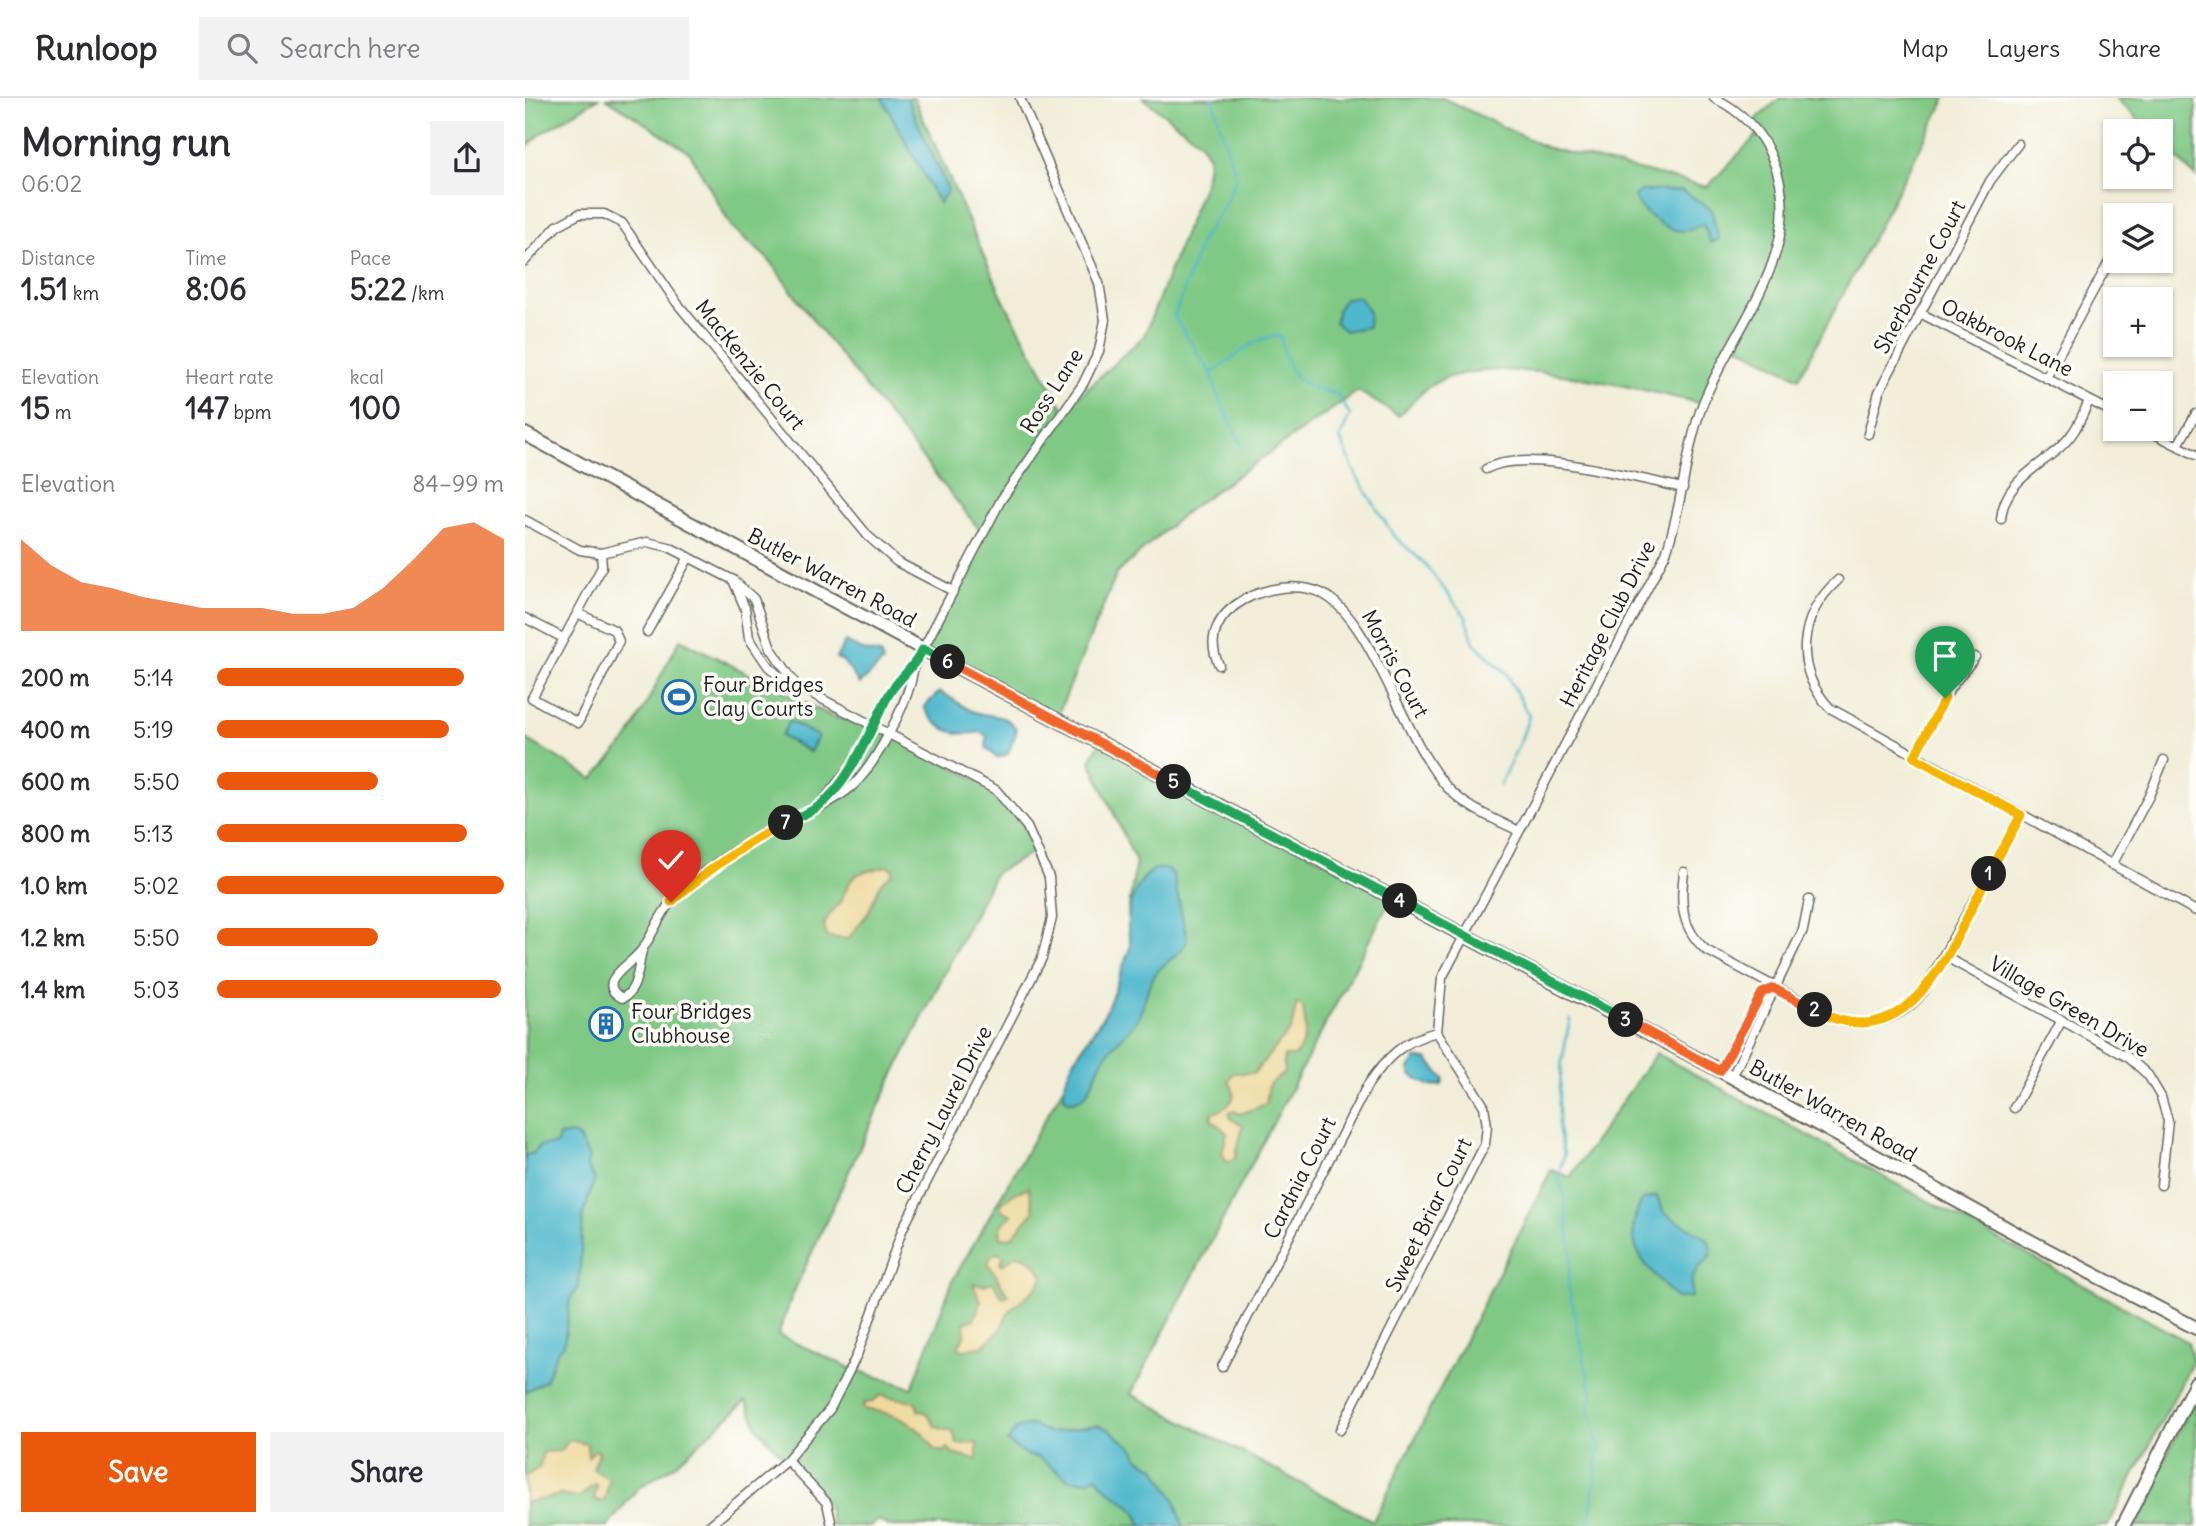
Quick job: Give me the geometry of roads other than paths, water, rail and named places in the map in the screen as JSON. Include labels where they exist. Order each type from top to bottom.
[{"type":"main road","name":"Butler Warren Road","points":[[525,434],[923,649],[1726,1074],[2017,1234],[2196,1328]]},
{"type":"main road","points":[[2123,1526],[2196,1382]]},
{"type":"street","name":"Ross Lane","points":[[913,668],[1001,500],[1087,376],[1099,351],[1104,326],[1103,301],[1095,271],[1020,98]]},
{"type":"street","name":"Heritage Club Drive","points":[[1463,934],[1655,576],[1672,535],[1703,404],[1775,260],[1784,223],[1780,180],[1769,150],[1751,124],[1714,98]]},
{"type":"street","name":"Sherbourne Court","points":[[1868,434],[1879,392],[1990,181],[2018,144]]},
{"type":"street","name":"MacKenzie Court","points":[[525,261],[557,226],[579,214],[604,214],[622,223],[677,303],[868,536],[897,562],[953,590]]},
{"type":"street","points":[[2046,378],[2103,273]]},
{"type":"street","name":"Oakbrook Lane","points":[[1920,313],[2103,408]]},
{"type":"street","points":[[2001,519],[2006,497],[2039,461],[2074,432],[2089,401]]},
{"type":"street","points":[[2178,445],[2196,414]]},
{"type":"street","points":[[2170,441],[2196,455]]},
{"type":"street","points":[[1486,469],[1508,461],[1547,463],[1683,488]]},
{"type":"street","points":[[525,520],[580,550],[601,553],[647,542],[669,547],[733,580],[754,599],[771,648],[794,682]]},
{"type":"street","points":[[577,613],[614,630],[619,641],[578,723],[532,698],[563,638],[602,567],[601,553]]},
{"type":"street","points":[[647,632],[689,557]]},
{"type":"street","name":"Cherry Laurel Drive","points":[[709,1526],[787,1460],[830,1409],[857,1355],[903,1228],[1042,958],[1052,918],[1049,877],[1027,827],[996,790],[780,677],[768,666],[749,638],[745,608],[733,580]]},
{"type":"street","points":[[1838,580],[1817,605],[1804,635],[1803,655],[1808,675],[1830,708],[1914,757],[2196,911]]},
{"type":"street","name":"Morris Court","points":[[1219,665],[1213,653],[1215,634],[1229,612],[1244,599],[1280,586],[1306,588],[1324,594],[1353,620],[1419,747],[1444,784],[1474,808],[1519,831]]},
{"type":"street","points":[[525,618],[563,638]]},
{"type":"street","points":[[1914,757],[1951,687],[1975,657]]},
{"type":"street","points":[[820,805],[855,761],[889,694],[913,668]]},
{"type":"street","points":[[642,951],[614,976],[611,986],[613,994],[622,999],[629,996],[633,989],[642,951],[652,929],[671,902],[703,874],[753,839],[850,788],[867,769],[913,682],[913,668]]},
{"type":"street","points":[[2112,864],[2150,796],[2164,760]]},
{"type":"street","points":[[1684,872],[1682,911],[1693,935],[1717,957],[1837,1020],[1856,1024],[1876,1023],[1911,1005],[1924,991],[2021,815]]},
{"type":"street","points":[[1726,1074],[1772,999],[1773,988],[1803,930],[1809,900]]},
{"type":"street","points":[[1437,1032],[1442,978],[1463,934]]},
{"type":"street","name":"Village Green Drive","points":[[1944,956],[2129,1058],[2155,1085],[2168,1121],[2161,1185]]},
{"type":"street","points":[[1726,1074],[1762,993],[1773,988]]},
{"type":"street","points":[[2014,1108],[2062,1020]]},
{"type":"street","name":"Cardnia Court","points":[[1222,1367],[1367,1086],[1381,1065],[1399,1047],[1437,1032]]},
{"type":"street","name":"Sweet Briar Court","points":[[1340,1430],[1485,1144],[1487,1126],[1482,1102],[1437,1032]]},
{"type":"street","points":[[787,1460],[827,1503],[832,1526]]},
{"type":"water","points":[[882,98],[907,98],[948,190],[939,203]]},
{"type":"water","points":[[1682,190],[1711,209],[1719,239],[1711,243],[1703,224],[1684,231],[1668,228],[1647,213],[1634,196],[1641,191]]},
{"type":"water","points":[[1359,297],[1369,312],[1368,327],[1345,331],[1335,322],[1338,309],[1345,298]]},
{"type":"water","points":[[845,642],[880,654],[883,662],[860,684],[843,661],[836,658]]},
{"type":"water","points":[[939,692],[972,711],[1002,718],[1013,724],[1017,730],[1008,754],[997,758],[986,747],[987,736],[980,732],[955,732],[934,721],[924,707]]},
{"type":"water","points":[[789,721],[818,736],[810,752],[781,736]]},
{"type":"water","points":[[1155,869],[1167,869],[1173,874],[1187,940],[1180,951],[1154,976],[1139,1016],[1105,1057],[1090,1088],[1082,1098],[1069,1101],[1064,1097],[1068,1073],[1106,1011],[1129,951],[1128,922],[1134,895],[1142,880]]},
{"type":"water","points":[[1416,1059],[1427,1059],[1444,1079],[1442,1085],[1430,1086],[1411,1075],[1409,1069]]},
{"type":"water","points":[[572,1134],[578,1137],[589,1157],[587,1167],[595,1179],[583,1216],[579,1286],[570,1299],[564,1345],[558,1350],[545,1381],[525,1392],[525,1155],[534,1153],[539,1146],[557,1144],[559,1136]]},
{"type":"water","points":[[1657,1196],[1664,1213],[1708,1239],[1712,1252],[1705,1263],[1698,1267],[1692,1280],[1691,1297],[1676,1298],[1646,1265],[1635,1243],[1635,1216],[1642,1200]]},
{"type":"water","points":[[1033,1425],[1049,1433],[1097,1425],[1108,1429],[1135,1450],[1139,1459],[1156,1468],[1175,1500],[1183,1526],[1141,1526],[1134,1510],[1107,1489],[1097,1476],[1088,1481],[1069,1480],[1039,1458],[1029,1456],[1007,1442],[1017,1428]]},
{"type":"waterway","points":[[1212,98],[1236,177],[1226,202],[1202,239],[1174,317],[1211,373],[1218,396],[1242,447]]},
{"type":"waterway","points":[[1211,373],[1253,344],[1281,336],[1287,361],[1297,377],[1313,387],[1337,394],[1350,415],[1340,438],[1357,477],[1394,536],[1423,562],[1466,617],[1474,643],[1506,673],[1529,716],[1500,784]]},
{"type":"waterway","points":[[1570,1019],[1562,1061],[1559,1130],[1564,1155],[1558,1178],[1564,1195],[1571,1253],[1568,1285],[1592,1394],[1589,1410],[1599,1447],[1589,1526]]},
{"type":"place","name":"Four Bridges Clay Courts","points":[[679,697]]},
{"type":"place","name":"Four Bridges Clubhouse","points":[[606,1024]]}]
